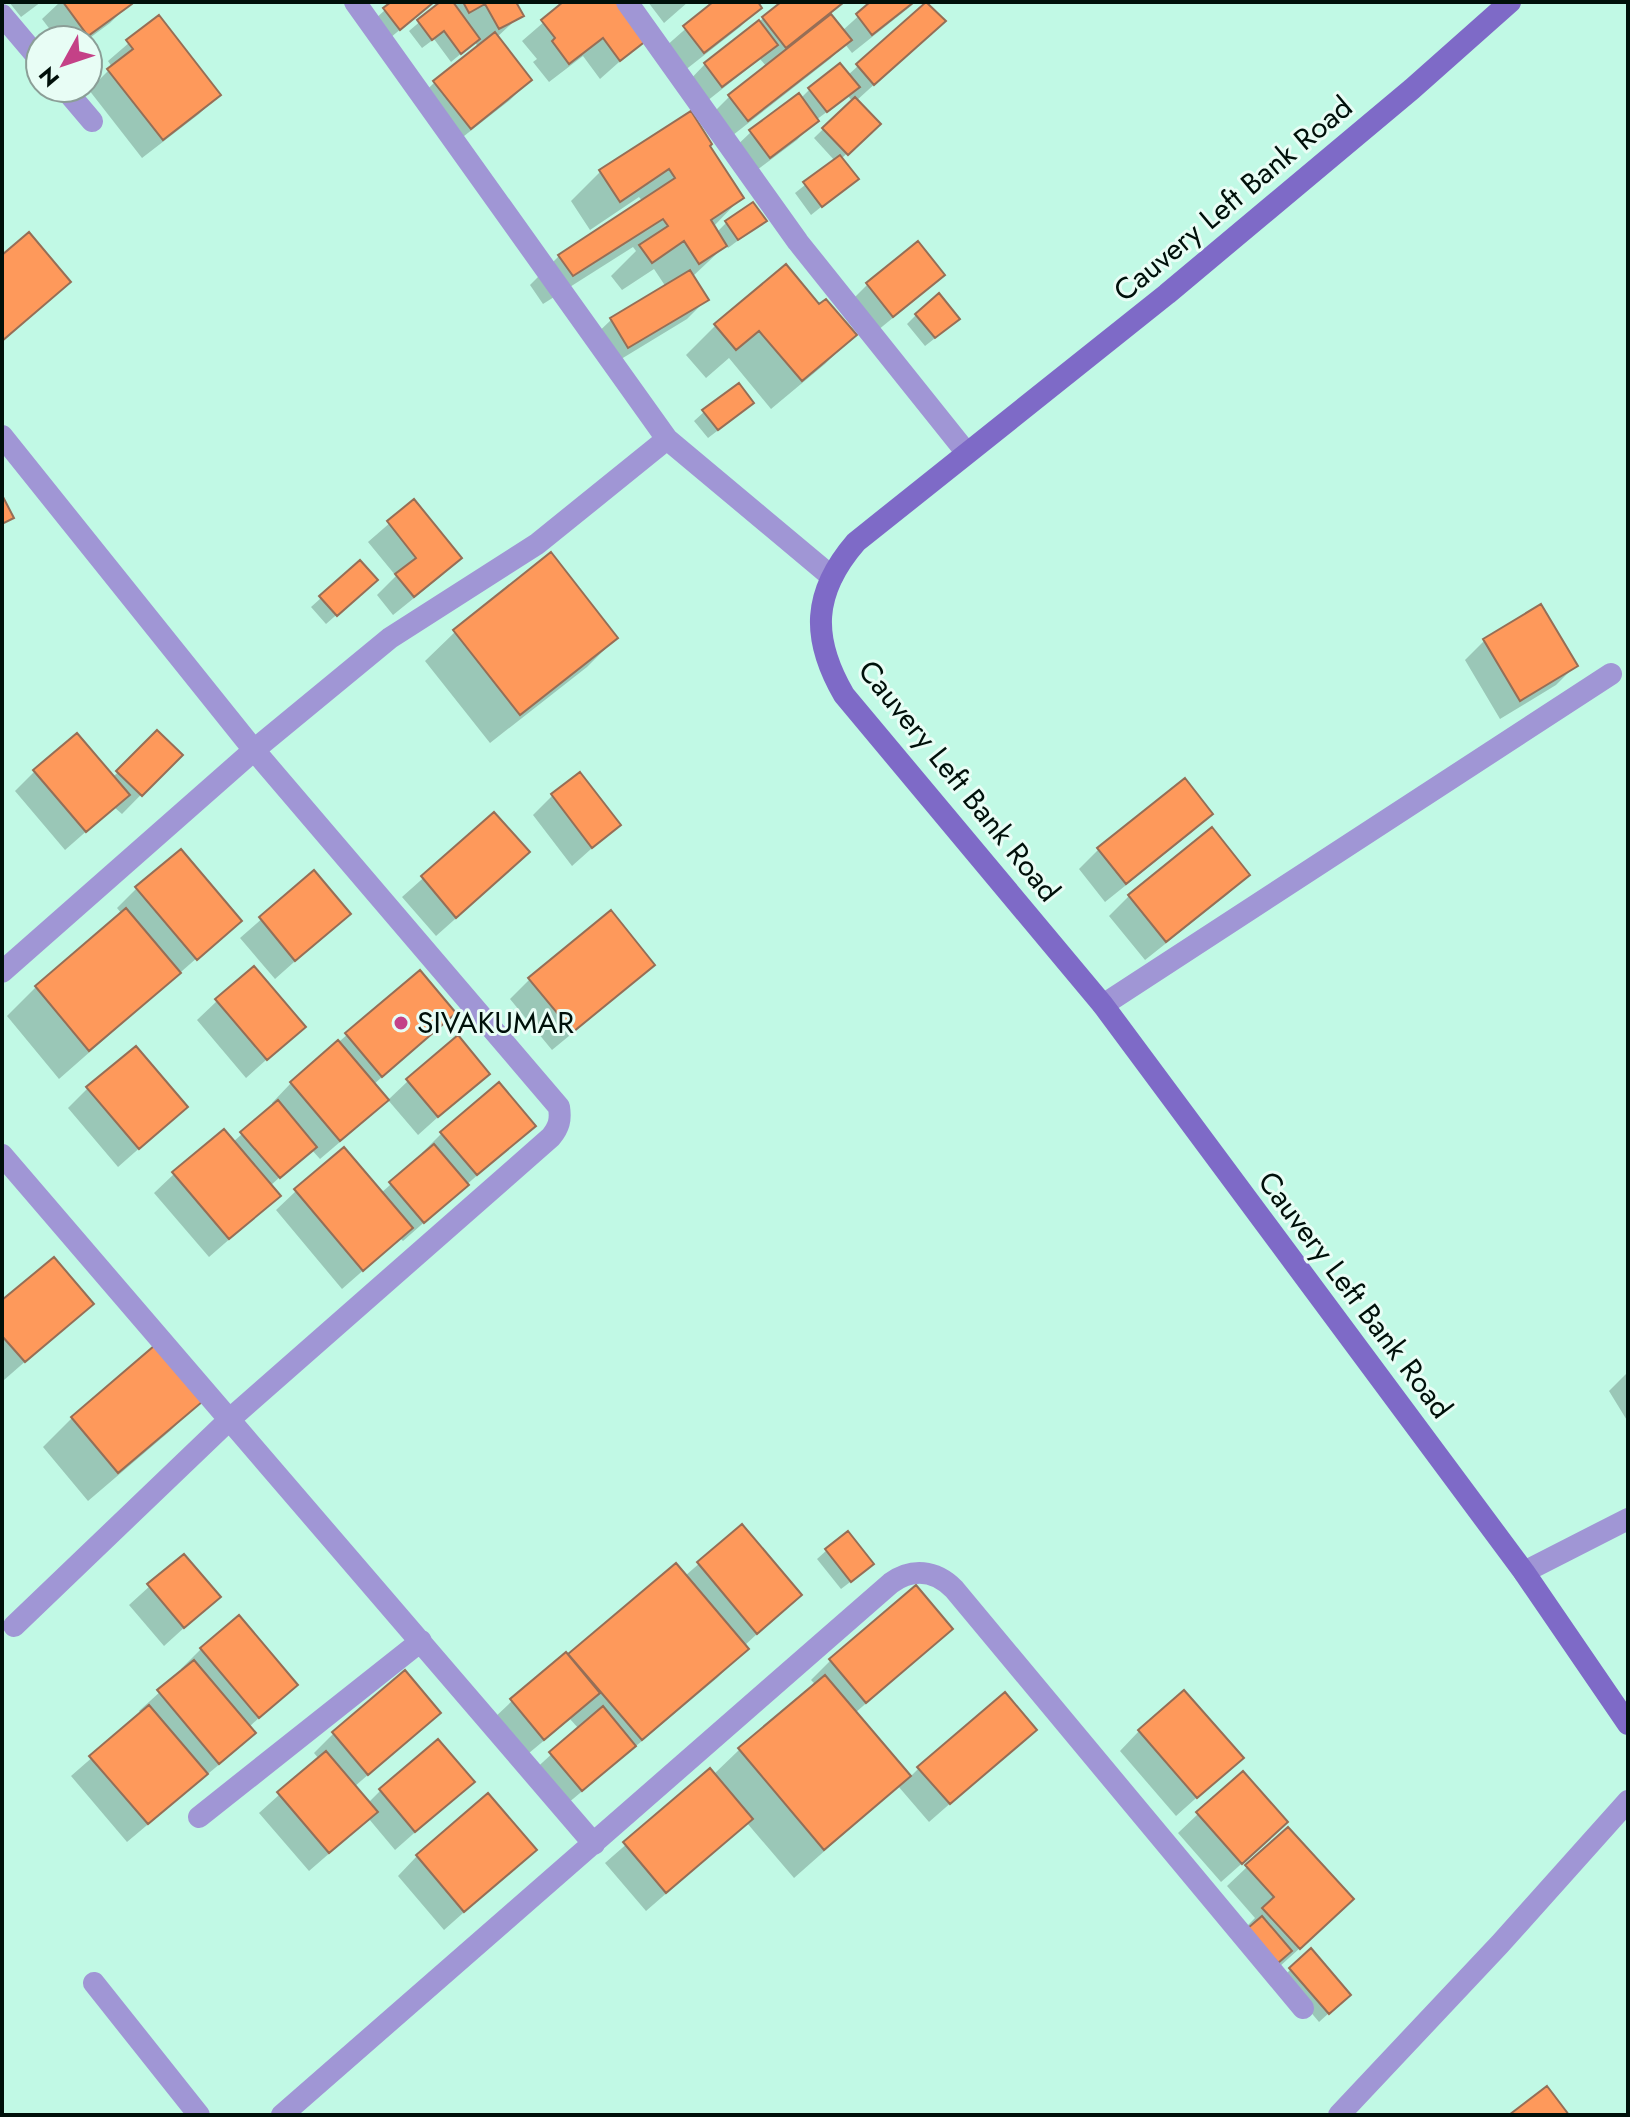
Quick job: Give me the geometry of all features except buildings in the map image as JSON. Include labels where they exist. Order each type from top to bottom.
[{"type":"main road","name":"Cauvery Left Bank Road","points":[[1510,2],[1400,99],[1167,294],[856,542],[832,577],[821,602],[821,639],[829,667],[844,695],[1103,1005],[1524,1572],[1628,1724]]},
{"type":"street","points":[[355,2],[667,439],[832,577]]},
{"type":"street","points":[[627,2],[798,242],[966,452]]},
{"type":"street","points":[[2,15],[24,41]]},
{"type":"street","points":[[78,104],[92,121]]},
{"type":"street","points":[[2,436],[254,750],[559,1107],[561,1118],[558,1129],[551,1137],[230,1419],[14,1626]]},
{"type":"street","points":[[2,972],[254,750],[390,638],[537,544],[667,439]]},
{"type":"street","points":[[1103,1005],[1611,674]]},
{"type":"street","points":[[2,1155],[594,1844]]},
{"type":"street","points":[[1524,1572],[1628,1519]]},
{"type":"street","points":[[282,2115],[891,1583],[901,1576],[920,1571],[945,1580],[954,1589],[1303,2008]]},
{"type":"street","points":[[199,1817],[421,1641]]},
{"type":"street","points":[[1339,2115],[1500,1944],[1624,1805]]},
{"type":"street","points":[[94,1983],[199,2115]]},
{"type":"place","name":"SIVAKUMAR","points":[[401,1023]]}]
